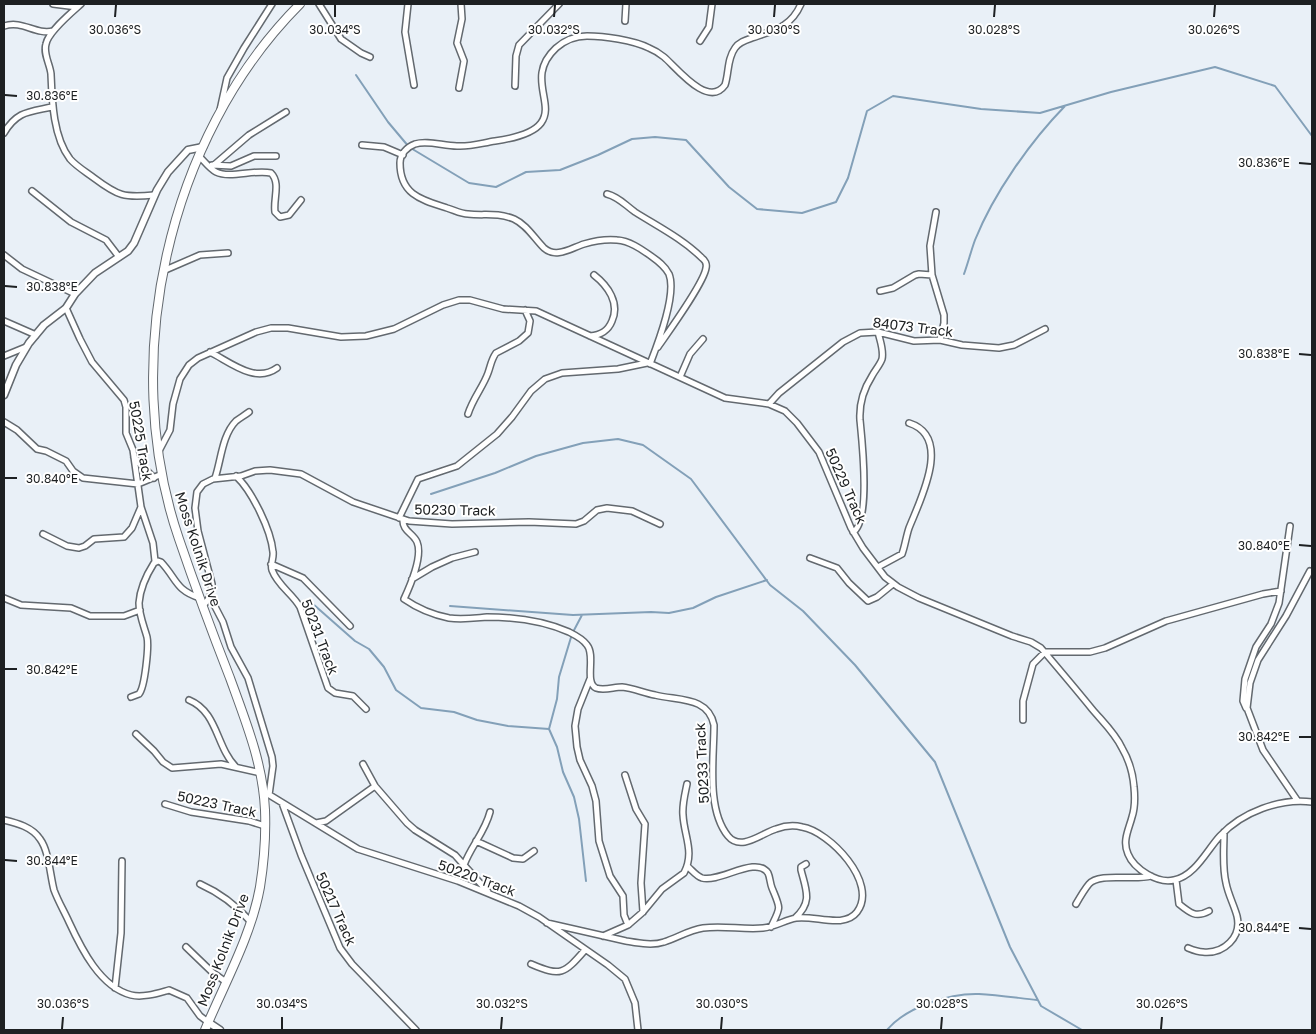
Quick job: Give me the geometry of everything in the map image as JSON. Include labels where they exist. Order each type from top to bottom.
[{"type":"main road","name":"Moss Kolnik Drive","points":[[205,1030],[226,982],[260,888],[266,793],[248,729],[174,527],[158,452],[154,405],[153,360],[156,315],[163,271],[183,196],[203,147],[219,115],[254,58],[300,4]]},
{"type":"street","points":[[53,4],[79,5]]},
{"type":"street","points":[[219,115],[227,78],[272,4]]},
{"type":"street","points":[[319,4],[341,39],[370,57]]},
{"type":"street","points":[[408,4],[405,32],[414,85]]},
{"type":"street","points":[[460,88],[464,61],[457,43],[462,19],[461,4]]},
{"type":"street","points":[[515,86],[516,56],[519,45],[559,4]]},
{"type":"street","points":[[624,21],[626,4]]},
{"type":"street","points":[[700,41],[709,26],[712,4]]},
{"type":"street","points":[[654,353],[672,290],[668,272],[655,259],[637,246],[618,240],[586,244],[562,252],[550,252],[524,225],[511,218],[489,214],[468,214],[423,200],[411,192],[403,180],[400,163],[403,155],[409,147],[422,143],[450,146],[473,145],[514,137],[537,126],[542,121],[545,111],[541,81],[543,66],[560,45],[577,36],[624,41],[648,48],[662,55],[698,87],[708,92],[716,91],[725,85],[731,56],[738,45],[748,39],[784,26],[792,20],[801,4]]},
{"type":"street","points":[[79,5],[54,31],[46,42],[45,47],[51,70],[52,107],[64,149],[77,165],[120,195],[136,197],[154,196]]},
{"type":"street","points":[[4,26],[16,24],[38,31],[54,31]]},
{"type":"street","points":[[4,133],[16,117],[52,107]]},
{"type":"street","points":[[214,165],[249,135],[286,112]]},
{"type":"street","points":[[362,145],[384,146],[403,155]]},
{"type":"street","points":[[4,395],[16,365],[26,347],[44,325],[66,308],[75,294],[95,274],[128,251],[164,178],[188,150],[203,147]]},
{"type":"street","points":[[199,156],[206,164],[223,174],[271,173],[275,177],[276,184],[275,212],[280,217],[289,215],[301,200]]},
{"type":"street","points":[[206,164],[231,166],[254,156],[276,156]]},
{"type":"street","points":[[32,191],[71,222],[106,240],[119,257]]},
{"type":"street","points":[[607,194],[620,199],[632,210],[699,255],[706,263],[706,268],[697,287],[649,363],[618,369],[562,374],[539,382],[512,417],[486,443],[458,466],[418,479],[411,490],[401,519],[404,527],[418,544],[418,557],[404,600],[450,618],[511,618],[535,622],[569,632],[581,639],[589,648],[591,658],[590,679],[578,709],[575,726],[577,746],[580,760],[592,786],[596,801],[599,841],[610,876],[624,896],[624,915],[628,925]]},
{"type":"street","points":[[936,212],[930,246],[932,276],[944,315],[940,340]]},
{"type":"street","points":[[163,271],[200,255],[228,253]]},
{"type":"street","points":[[4,255],[22,269],[75,294]]},
{"type":"street","points":[[880,291],[892,288],[915,275],[932,276]]},
{"type":"street","points":[[588,336],[602,334],[608,329],[615,314],[615,304],[611,294],[600,280],[594,276]]},
{"type":"street","name":"50229 Track","points":[[158,452],[170,430],[173,404],[180,379],[184,370],[194,360],[256,332],[271,328],[297,329],[341,337],[374,334],[394,329],[443,305],[459,300],[470,300],[503,309],[540,312],[588,336],[725,398],[769,404],[785,411],[815,446],[826,466],[854,532],[878,567],[893,584],[919,598],[1031,642],[1045,652],[1122,746],[1131,770],[1135,801],[1125,845],[1128,855],[1134,864],[1151,876],[1164,880],[1176,880]]},
{"type":"street","name":"50225 Track","points":[[66,308],[92,362],[124,400],[126,407],[126,433],[134,456],[141,507],[153,543],[155,561]]},
{"type":"street","points":[[468,414],[472,402],[488,373],[493,357],[519,341],[528,333],[530,321],[525,310]]},
{"type":"street","points":[[4,321],[36,335]]},
{"type":"street","name":"84073 Track","points":[[769,404],[850,337],[864,333],[878,332],[914,341],[940,340],[962,345],[1006,347],[1027,339],[1045,329]]},
{"type":"street","points":[[854,532],[858,530],[862,519],[864,482],[860,406],[864,389],[882,358],[882,346],[878,332]]},
{"type":"street","points":[[680,377],[690,354],[704,339]]},
{"type":"street","points":[[4,356],[26,347]]},
{"type":"street","points":[[210,352],[233,366],[253,373],[267,374],[276,368]]},
{"type":"street","points":[[203,606],[210,597],[212,584],[200,542],[196,495],[198,489],[203,484],[215,478],[231,428],[235,422],[249,412]]},
{"type":"street","points":[[4,422],[17,430],[36,449],[46,451],[66,461],[73,471],[83,478],[138,484],[162,474]]},
{"type":"street","points":[[878,567],[902,554],[905,539],[927,480],[931,456],[930,444],[922,429],[909,423]]},
{"type":"street","points":[[134,456],[154,478]]},
{"type":"street","name":"50230 Track","points":[[215,478],[263,470],[301,474],[353,502],[401,519],[452,524],[529,522],[576,524],[584,521],[597,510],[606,508],[632,511],[660,524]]},
{"type":"street","name":"50231 Track","points":[[236,476],[246,488],[268,534],[273,551],[272,570],[280,584],[300,607],[328,688],[335,692],[352,696],[366,709]]},
{"type":"street","points":[[44,534],[67,546],[79,548],[94,539],[124,537],[132,528],[141,507]]},
{"type":"street","points":[[1290,526],[1276,614],[1256,647],[1249,664],[1243,702],[1264,750],[1297,800]]},
{"type":"street","points":[[412,579],[432,566],[475,552]]},
{"type":"street","points":[[810,558],[837,568],[866,600],[877,597],[893,584]]},
{"type":"street","points":[[131,697],[139,694],[142,690],[147,651],[140,600],[142,588],[155,561],[163,564],[183,591],[200,598]]},
{"type":"street","points":[[271,564],[303,578],[350,626]]},
{"type":"street","points":[[1247,708],[1250,683],[1258,660],[1286,616],[1310,571]]},
{"type":"street","points":[[1023,720],[1023,702],[1030,672],[1033,664],[1045,652],[1090,652],[1166,622],[1263,594],[1281,591]]},
{"type":"street","points":[[210,597],[223,622],[231,647],[248,678],[272,757],[273,766],[266,793]]},
{"type":"street","points":[[4,598],[26,606],[71,608],[90,616],[122,616],[140,610]]},
{"type":"street","name":"50233 Track","points":[[547,923],[639,943],[657,943],[701,928],[761,928],[771,927],[795,919],[809,918],[841,920],[852,916],[858,910],[862,898],[862,889],[855,871],[846,856],[816,832],[801,826],[775,829],[750,840],[732,841],[724,831],[717,812],[713,772],[714,725],[707,710],[696,702],[661,697],[629,688],[599,689],[592,686],[590,679]]},
{"type":"street","points":[[189,700],[200,706],[215,725],[228,758],[236,767]]},
{"type":"street","points":[[136,734],[163,762],[172,768],[221,764],[261,773]]},
{"type":"street","points":[[363,764],[375,786],[415,830],[444,846],[455,855],[488,892]]},
{"type":"street","points":[[625,775],[636,809],[645,824],[641,884],[643,912]]},
{"type":"street","points":[[603,936],[628,925],[643,912],[653,897],[683,875],[687,866],[689,848],[683,815],[688,784]]},
{"type":"street","points":[[316,823],[326,821],[375,786]]},
{"type":"street","name":"50220 Track","points":[[266,793],[346,843],[363,851],[488,892],[519,906],[547,923],[625,979],[635,1003],[638,1030]]},
{"type":"street","points":[[1209,911],[1202,915],[1197,915],[1179,904],[1176,880],[1189,872],[1224,832],[1245,817],[1287,801],[1312,802]]},
{"type":"street","name":"50217 Track","points":[[282,803],[340,948],[352,964],[416,1030]]},
{"type":"street","name":"50223 Track","points":[[165,804],[191,812],[249,821],[265,826]]},
{"type":"street","points":[[464,865],[468,852],[487,824],[490,812]]},
{"type":"street","points":[[4,820],[27,827],[42,841],[55,892],[76,939],[106,980],[115,988],[134,996],[169,990],[187,998],[200,1016],[220,1030]]},
{"type":"street","points":[[1188,948],[1202,952],[1219,950],[1228,945],[1234,938],[1238,928],[1237,917],[1225,878],[1224,832]]},
{"type":"street","points":[[476,842],[506,856],[518,859],[527,857],[534,852]]},
{"type":"street","points":[[115,988],[120,932],[122,861]]},
{"type":"street","points":[[795,919],[802,912],[806,903],[807,894],[801,867],[806,864]]},
{"type":"street","points":[[687,866],[702,878],[710,879],[744,868],[764,869],[769,875],[780,908],[771,927]]},
{"type":"street","points":[[1076,904],[1090,882],[1096,879],[1106,877],[1138,879],[1151,876]]},
{"type":"street","points":[[200,884],[222,896],[250,920]]},
{"type":"street","points":[[186,947],[212,972],[226,982]]},
{"type":"street","points":[[531,964],[549,972],[564,971],[585,950]]},
{"type":"waterway","points":[[356,75],[388,122],[409,147],[469,183],[496,187],[526,172],[560,170],[632,139],[655,137],[686,140],[729,187],[757,209],[802,213],[836,202],[848,178],[867,111],[893,96],[981,109],[1040,113],[1111,92],[1215,67],[1275,86],[1312,136]]},
{"type":"waterway","points":[[964,274],[975,240],[992,204],[1026,152],[1065,106]]},
{"type":"waterway","points":[[431,494],[495,473],[536,456],[583,443],[618,439],[643,445],[691,479],[770,585],[803,611],[855,665],[935,762],[1010,947],[1041,1006],[1082,1030]]},
{"type":"waterway","points":[[450,606],[573,615],[669,613],[693,608],[716,597],[767,580]]},
{"type":"waterway","points":[[313,604],[355,641],[369,649],[384,667],[396,690],[421,708],[454,712],[477,720],[508,726],[549,729]]},
{"type":"waterway","points":[[582,615],[572,634],[559,677],[557,699],[549,729],[557,747],[563,772],[574,797],[579,819],[586,881]]},
{"type":"waterway","points":[[887,1030],[895,1022],[917,1008],[955,996],[979,994],[1037,1000]]}]
